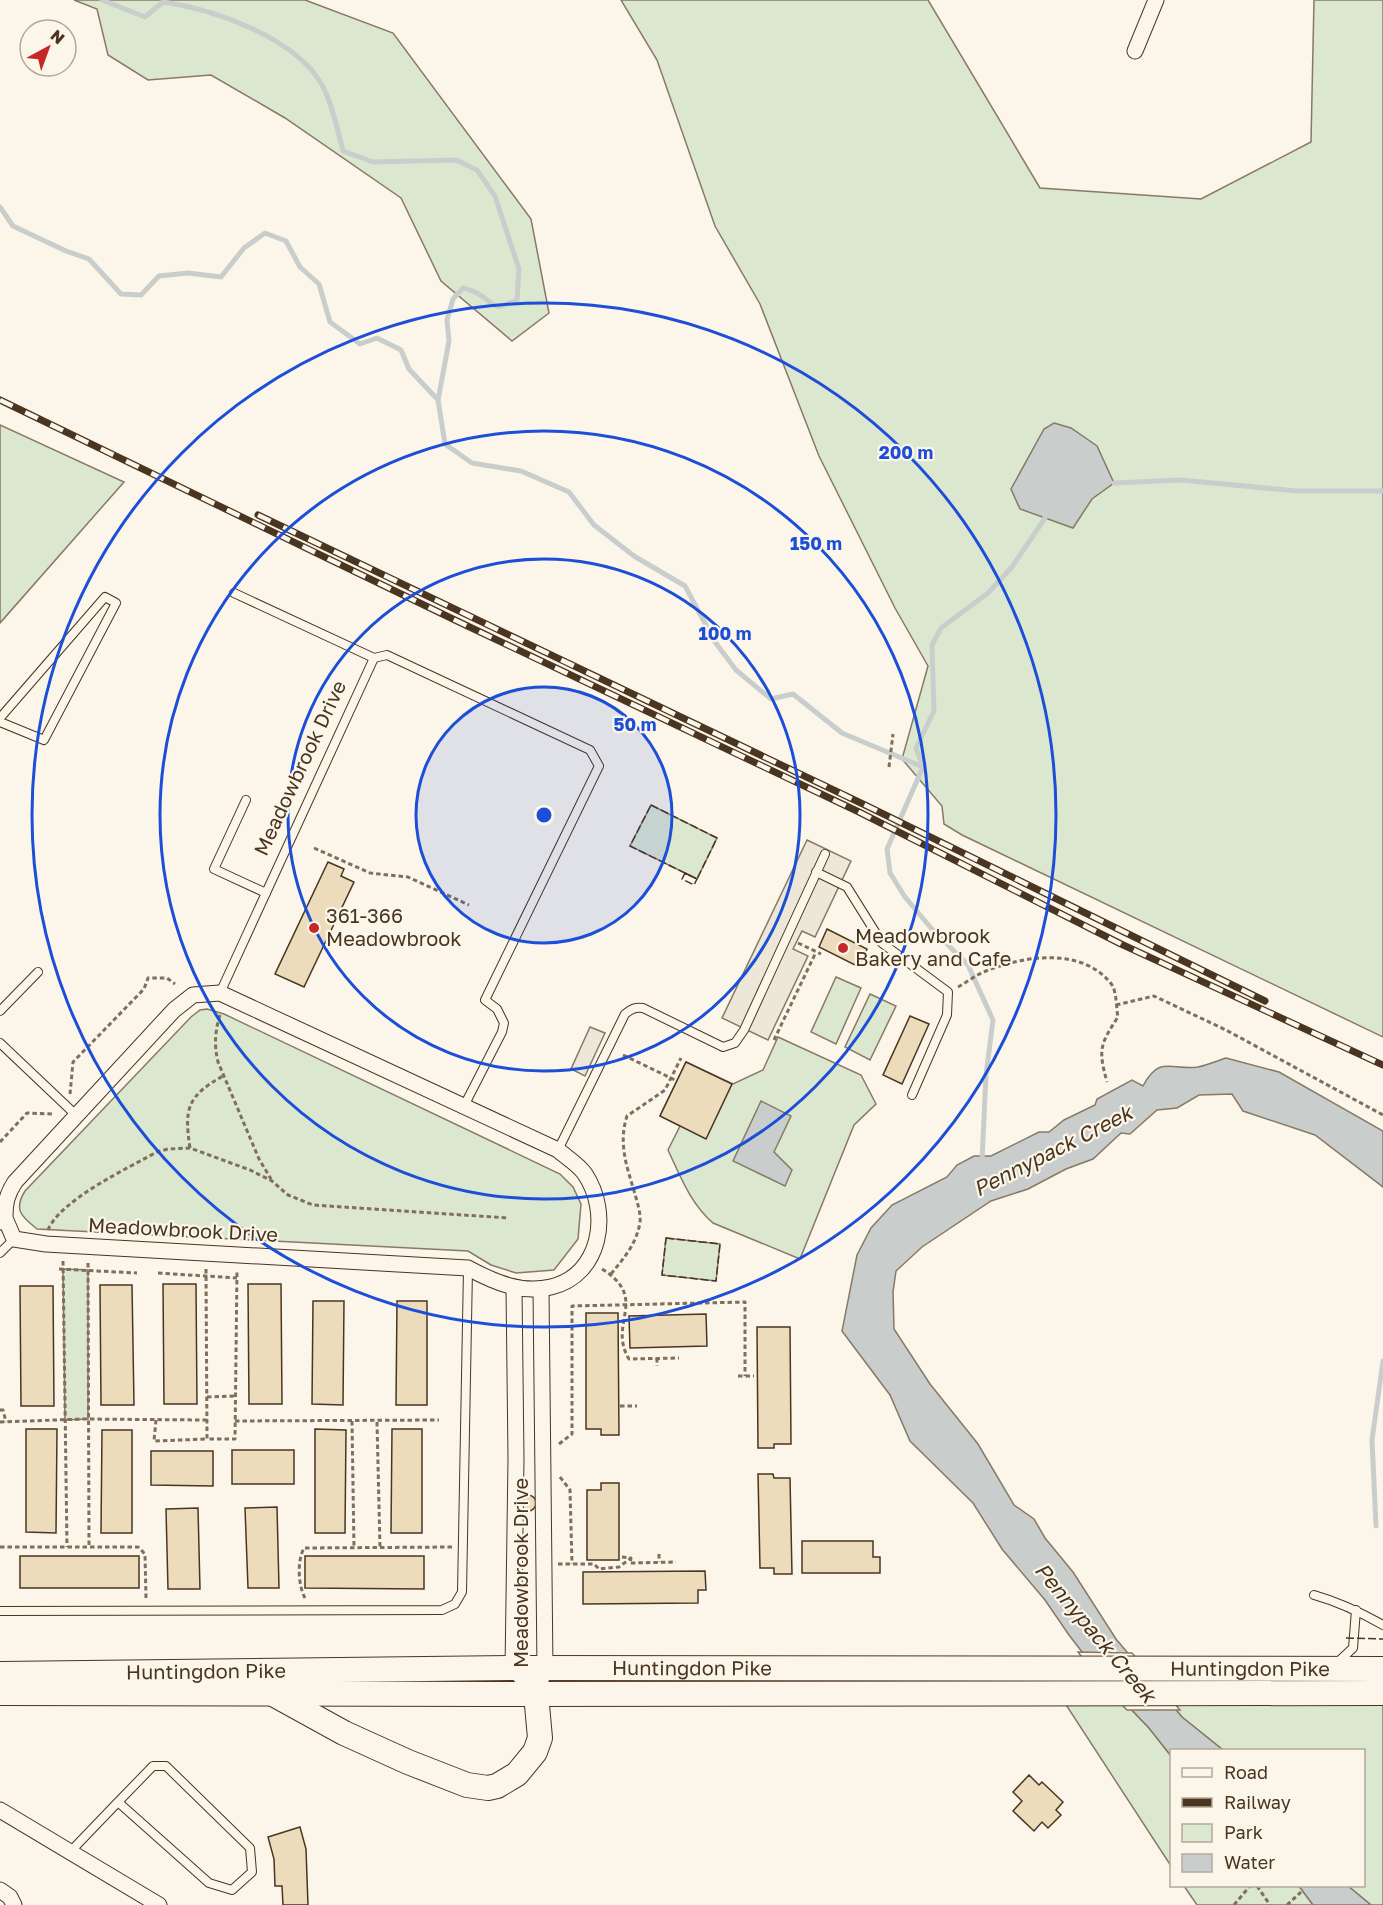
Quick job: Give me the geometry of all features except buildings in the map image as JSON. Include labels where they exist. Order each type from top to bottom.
[{"type":"main road","name":"Huntingdon Pike","points":[[0,1674],[513,1668],[1383,1669]]},
{"type":"main road","name":"Huntingdon Pike","points":[[0,1693],[1383,1693]]},
{"type":"main road","points":[[273,1694],[344,1733],[408,1762],[467,1785],[488,1788],[497,1786],[517,1774],[535,1752],[540,1738],[536,1694]]},
{"type":"street","points":[[1135,51],[1156,0]]},
{"type":"street","points":[[14,1239],[3,1220],[8,1193],[15,1182],[183,1002],[193,995],[220,993]]},
{"type":"street","name":"Meadowbrook Drive","points":[[14,1239],[63,1245],[468,1268],[490,1280],[514,1288],[553,1287],[575,1275],[591,1256],[600,1231],[599,1206],[585,1173],[558,1150],[220,993]]},
{"type":"street","name":"Meadowbrook Drive","points":[[514,1288],[516,1470],[513,1668],[536,1694],[545,1669],[541,1288]]},
{"type":"street","points":[[0,1810],[159,1905]]},
{"type":"street","points":[[0,1890],[10,1898],[14,1905]]},
{"type":"lane","points":[[234,593],[374,658],[387,655],[590,750],[599,766],[485,1000],[497,1009],[504,1023],[502,1032],[464,1106]]},
{"type":"lane","points":[[105,597],[116,603],[44,740],[0,720],[105,597]]},
{"type":"lane","name":"Meadowbrook Drive","points":[[220,993],[374,658]]},
{"type":"lane","points":[[246,800],[214,869],[266,893]]},
{"type":"lane","points":[[558,1150],[625,1014],[630,1010],[643,1008],[723,1047],[735,1042],[744,1030],[825,854]]},
{"type":"lane","points":[[816,872],[848,887],[882,943],[948,992],[947,1015],[912,1095]]},
{"type":"lane","points":[[0,1011],[38,972]]},
{"type":"lane","points":[[0,1043],[77,1116]]},
{"type":"lane","points":[[0,1253],[14,1239]]},
{"type":"lane","points":[[0,1611],[442,1610],[455,1604],[462,1592],[468,1268]]},
{"type":"lane","points":[[1314,1595],[1333,1600],[1383,1625]]},
{"type":"lane","points":[[1330,1670],[1353,1648],[1356,1610]]},
{"type":"lane","points":[[70,1852],[118,1802],[153,1766],[166,1766],[250,1848],[252,1872],[232,1890],[209,1883],[118,1802]]},
{"type":"path","points":[[889,767],[893,734]]},
{"type":"path","points":[[314,848],[370,873],[408,877],[469,905]]},
{"type":"path","points":[[774,1040],[818,953],[798,943]]},
{"type":"path","points":[[956,988],[987,971],[1030,959],[1068,957],[1093,967],[1113,987],[1118,1017],[1102,1041],[1102,1066],[1107,1082]]},
{"type":"path","points":[[70,1095],[73,1062],[144,989],[148,978],[167,978],[175,984]]},
{"type":"path","points":[[1116,1005],[1154,996],[1226,1030],[1383,1115]]},
{"type":"path","points":[[220,1015],[214,1047],[223,1075],[259,1160],[272,1181],[288,1196],[313,1205],[508,1218]]},
{"type":"path","points":[[623,1055],[677,1081]]},
{"type":"path","points":[[611,1274],[630,1250],[637,1236],[641,1219],[623,1156],[622,1140],[627,1116],[665,1090],[681,1058]]},
{"type":"path","points":[[190,1148],[186,1120],[192,1100],[208,1084],[223,1075]]},
{"type":"path","points":[[0,1142],[27,1113],[52,1114]]},
{"type":"path","points":[[48,1228],[56,1217],[78,1198],[157,1152],[168,1149],[190,1148],[250,1170],[272,1181]]},
{"type":"path","points":[[63,1245],[61,1269],[67,1546]]},
{"type":"path","points":[[88,1246],[89,1546]]},
{"type":"path","points":[[61,1269],[137,1273]]},
{"type":"path","points":[[206,1269],[207,1439]]},
{"type":"path","points":[[602,1269],[611,1274],[625,1292],[628,1304],[623,1318],[623,1349],[629,1359],[679,1358]]},
{"type":"path","points":[[156,1420],[154,1441],[235,1439],[237,1271]]},
{"type":"path","points":[[158,1273],[237,1278]]},
{"type":"path","points":[[555,1447],[572,1434],[572,1306],[745,1302],[745,1376]]},
{"type":"path","points":[[657,1358],[657,1366]]},
{"type":"path","points":[[738,1376],[754,1376]]},
{"type":"path","points":[[207,1397],[236,1396]]},
{"type":"path","points":[[620,1406],[638,1406]]},
{"type":"path","points":[[0,1410],[3,1410],[6,1422]]},
{"type":"path","points":[[0,1422],[88,1419],[207,1420]]},
{"type":"path","points":[[352,1420],[354,1548]]},
{"type":"path","points":[[236,1421],[439,1420]]},
{"type":"path","points":[[377,1422],[380,1548]]},
{"type":"path","points":[[556,1474],[570,1490],[572,1564]]},
{"type":"path","points":[[0,1546],[138,1546],[145,1554],[147,1611]]},
{"type":"path","points":[[312,1610],[300,1589],[300,1556],[304,1548],[463,1547]]},
{"type":"path","points":[[659,1554],[659,1562]]},
{"type":"path","points":[[622,1557],[631,1558]]},
{"type":"path","points":[[553,1564],[594,1564],[599,1569],[619,1567],[631,1558]]},
{"type":"path","points":[[631,1558],[630,1563],[676,1562]]},
{"type":"path","points":[[1234,1905],[1249,1887]]},
{"type":"path","points":[[1258,1887],[1270,1905]]},
{"type":"path","points":[[1287,1905],[1301,1892]]},
{"type":"green space","points":[[74,0],[305,0],[393,33],[531,219],[549,313],[512,341],[441,281],[401,198],[285,118],[211,75],[148,80],[108,55],[97,9]]},
{"type":"green space","points":[[621,0],[928,0],[1040,188],[1201,199],[1311,142],[1314,0],[1383,0],[1383,1037],[962,835],[944,824],[942,806],[902,759],[928,666],[895,608],[819,456],[760,304],[715,226],[657,60]]},
{"type":"green space","points":[[0,425],[124,482],[0,623]]},
{"type":"green space","points":[[651,805],[717,838],[697,879],[630,846]]},
{"type":"green space","points":[[836,977],[861,988],[836,1044],[811,1032]]},
{"type":"green space","points":[[870,994],[896,1006],[870,1060],[845,1047]]},
{"type":"green space","points":[[207,1009],[224,1014],[560,1174],[573,1187],[581,1204],[578,1239],[554,1270],[516,1273],[491,1265],[468,1251],[37,1229],[27,1221],[20,1208],[21,1198],[25,1191],[191,1017],[200,1010]]},
{"type":"green space","points":[[778,1037],[861,1075],[876,1104],[854,1125],[800,1259],[713,1223],[705,1216],[687,1190],[668,1150],[680,1126],[660,1116],[686,1062],[733,1084],[763,1070]]},
{"type":"green space","points":[[666,1238],[720,1244],[716,1281],[662,1275]]},
{"type":"green space","points":[[63,1269],[88,1270],[88,1419],[65,1420]]},
{"type":"green space","points":[[1162,1693],[1383,1693],[1383,1905],[1371,1905],[1349,1887],[1365,1887],[1365,1749],[1222,1749],[1182,1717]]},
{"type":"green space","points":[[1059,1694],[1116,1694],[1149,1728],[1170,1755],[1170,1864]]},
{"type":"green space","points":[[1185,1887],[1300,1887],[1313,1905],[1197,1905]]},
{"type":"shaded area","points":[[807,840],[851,861],[815,937],[802,931],[793,949],[808,956],[768,1040],[722,1018]]},
{"type":"shaded area","points":[[590,1027],[605,1033],[585,1076],[571,1069]]},
{"type":"water","points":[[1054,423],[1071,428],[1097,446],[1114,483],[1092,499],[1073,528],[1020,509],[1011,489],[1044,429]]},
{"type":"water","name":"Pennypack Creek","points":[[1226,1058],[1279,1072],[1383,1131],[1383,1187],[1315,1135],[1243,1111],[1232,1094],[1199,1095],[1177,1108],[1157,1110],[1130,1134],[1121,1133],[1093,1159],[1066,1169],[1028,1189],[991,1201],[922,1247],[896,1271],[893,1292],[894,1329],[930,1384],[978,1444],[1014,1505],[1034,1519],[1045,1538],[1073,1572],[1116,1639],[1182,1717],[1222,1749],[1170,1749],[1170,1755],[1149,1728],[1106,1683],[1045,1600],[1002,1549],[973,1503],[910,1441],[890,1395],[842,1331],[857,1255],[871,1228],[892,1205],[947,1177],[957,1165],[974,1156],[991,1156],[1039,1132],[1049,1132],[1064,1120],[1095,1105],[1097,1099],[1132,1080],[1143,1086],[1149,1076],[1161,1067],[1198,1067]]},
{"type":"water","points":[[761,1101],[791,1116],[774,1152],[792,1170],[785,1186],[733,1161]]},
{"type":"water","points":[[1300,1887],[1349,1887],[1371,1905],[1313,1905]]},
{"type":"pier","points":[[1078,1652],[1132,1653],[1180,1710],[1127,1710],[1103,1685]]},
{"type":"waterway","points":[[102,0],[145,17],[163,2]]},
{"type":"waterway","points":[[163,2],[206,11],[252,28],[293,53],[310,68],[326,92],[343,151],[373,162],[456,160],[477,170],[495,196],[519,269],[517,300],[502,306],[495,306],[477,293],[463,288],[453,299],[447,320],[449,341],[438,400],[445,444],[472,463],[521,471],[569,492],[594,525],[634,556],[685,586],[715,642],[736,670],[771,699],[793,694],[842,733],[923,767]]},
{"type":"waterway","points":[[0,207],[13,226],[66,251],[89,259],[121,294],[141,295],[159,276],[188,273],[221,277],[244,248],[265,233],[286,241],[300,267],[319,284],[330,322],[360,344],[377,338],[401,350],[409,369],[438,400]]},
{"type":"waterway","points":[[1114,483],[1181,480],[1297,491],[1383,491]]},
{"type":"waterway","points":[[923,767],[916,748],[934,711],[932,645],[941,628],[988,593],[1012,567],[1045,518]]},
{"type":"waterway","name":"Pennypack Creek","points":[[923,767],[887,849],[890,873],[905,897],[931,928],[968,965],[993,1020],[986,1075],[982,1161]]},
{"type":"waterway","points":[[1376,1526],[1372,1440],[1383,1361]]},
{"type":"railway","points":[[0,400],[859,812],[1121,944],[1383,1065]]},
{"type":"railway","points":[[258,515],[865,805],[1265,1001]]},
{"type":"fence","points":[[651,805],[717,838],[697,879],[630,846],[651,805]]},
{"type":"fence","points":[[685,873],[697,879],[694,885],[682,879],[685,873]]},
{"type":"fence","points":[[666,1238],[720,1244],[716,1281],[662,1275],[666,1238]]},
{"type":"fence","points":[[1346,1638],[1383,1639]]},
{"type":"place","name":"361-366 Meadowbrook","points":[[314,928]]},
{"type":"place","name":"Meadowbrook Bakery and Cafe","points":[[843,948]]}]
